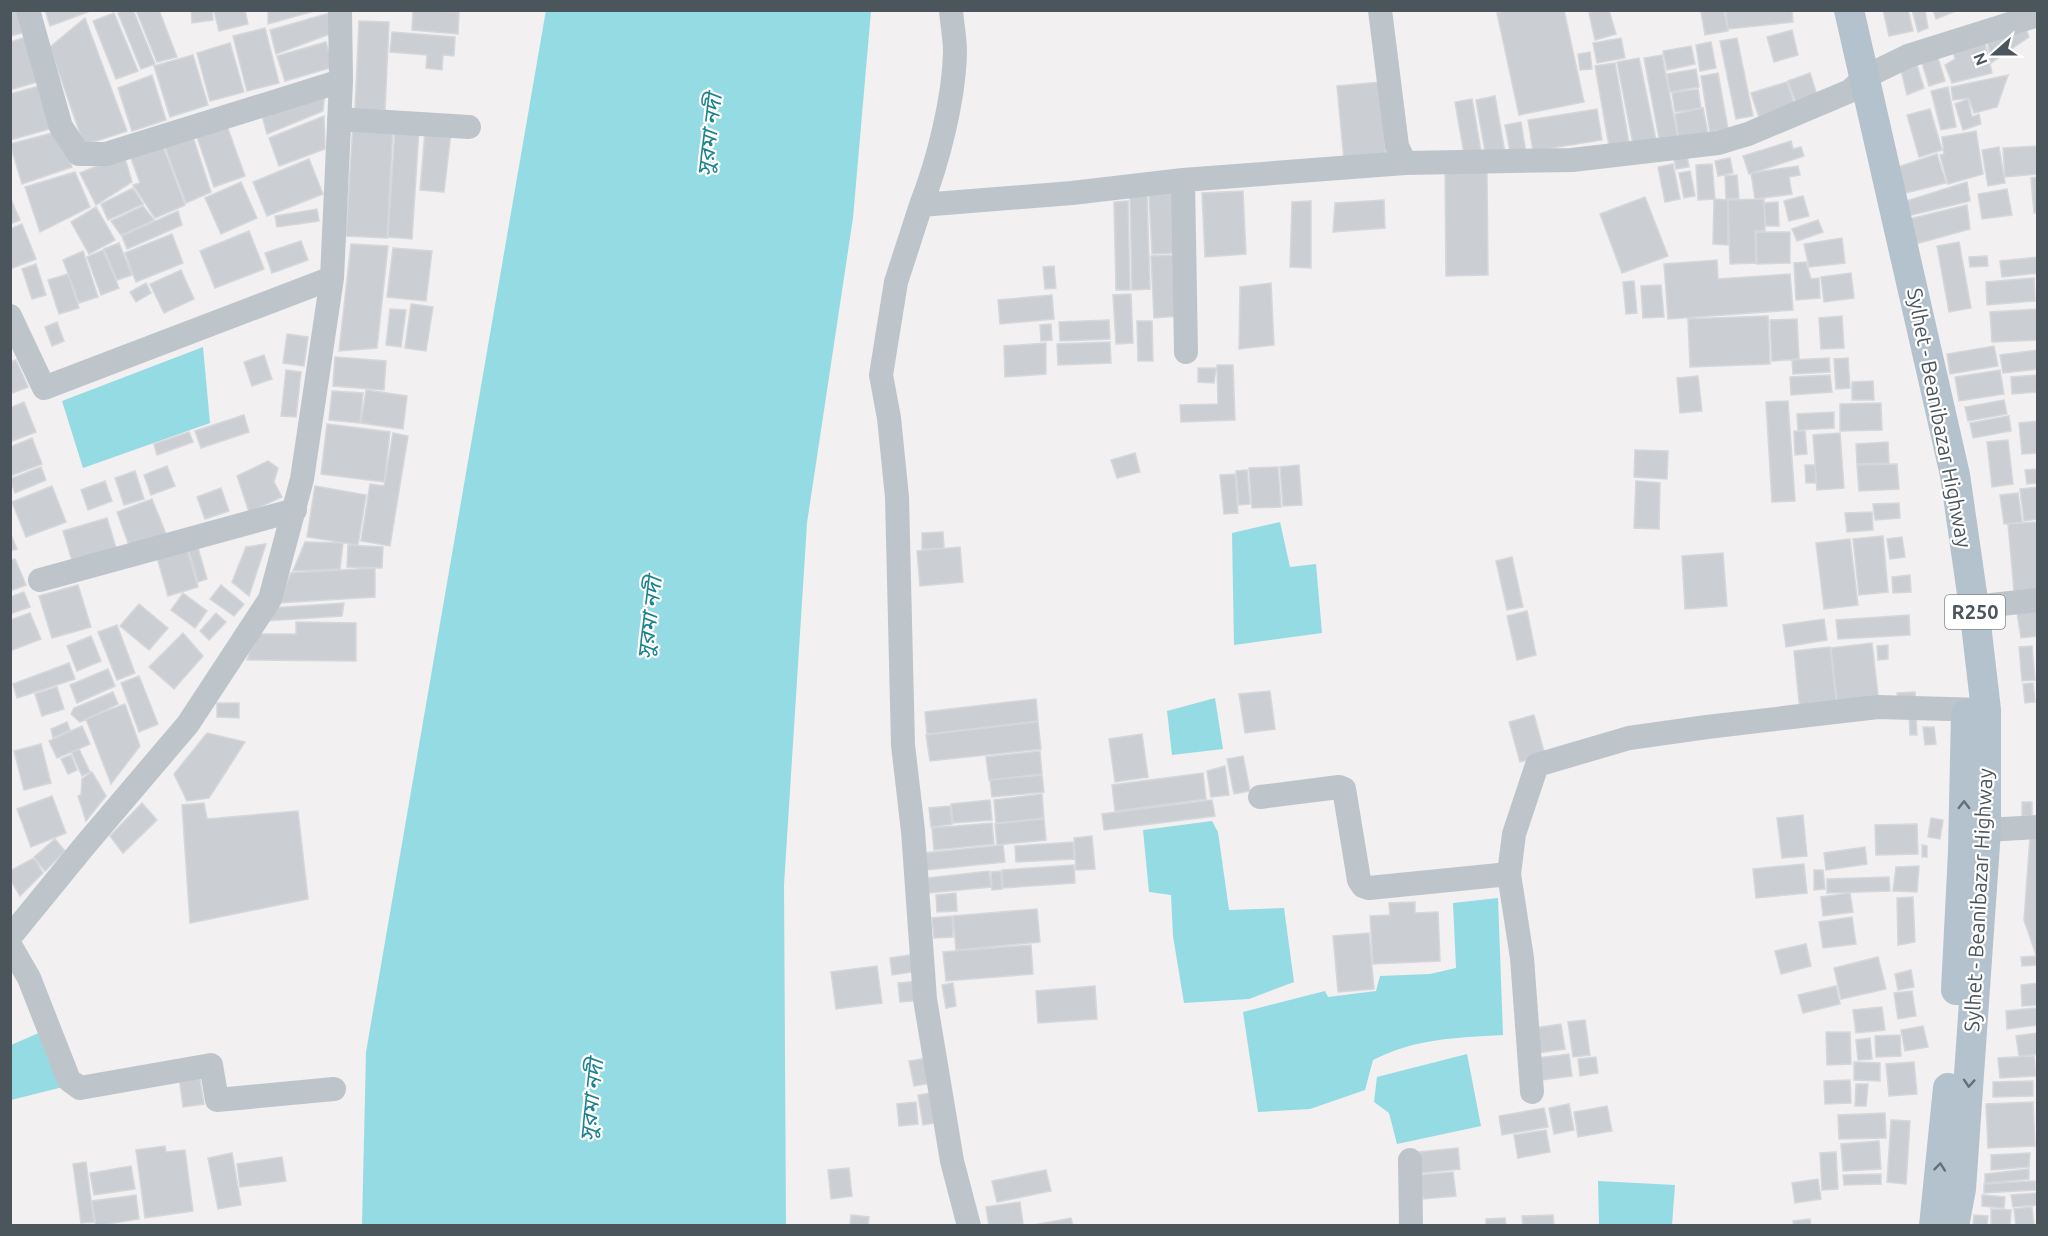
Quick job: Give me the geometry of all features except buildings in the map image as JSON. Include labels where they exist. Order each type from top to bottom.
[{"type":"main road","name":"Sylhet - Beanibazar Highway","points":[[1833,10],[1857,84],[1955,475],[1974,607],[1976,710],[1986,830],[1961,1189],[1954,1226]]},
{"type":"main road","name":"Sylhet - Beanibazar Highway","points":[[1849,10],[1857,84],[1937,473],[1960,643],[1976,710],[1963,852],[1953,1038],[1934,1226]]},
{"type":"street","points":[[28,10],[61,127],[79,154],[106,154],[341,81]]},
{"type":"street","points":[[10,937],[188,724],[270,600],[302,478],[332,278],[341,81],[340,10]]},
{"type":"street","points":[[951,10],[955,52],[948,105],[934,173],[896,282],[881,375],[889,418],[897,497],[903,745],[913,831],[925,999],[952,1161],[969,1226]]},
{"type":"street","points":[[1380,10],[1397,147],[1405,163]]},
{"type":"street","points":[[921,205],[1072,193],[1182,180],[1405,163],[1572,160],[1718,143],[1748,134],[1857,84],[1908,56],[2037,15]]},
{"type":"street","points":[[339,119],[469,127]]},
{"type":"street","points":[[1182,180],[1186,352]]},
{"type":"street","points":[[10,316],[44,388],[332,278]]},
{"type":"street","points":[[40,580],[295,510]]},
{"type":"street","points":[[1974,607],[2037,600]]},
{"type":"street","points":[[1533,1092],[1522,958],[1509,874],[1514,834],[1538,765],[1629,738],[1707,727],[1878,707],[1976,710]]},
{"type":"street","points":[[1260,797],[1339,787],[1344,789],[1359,880],[1363,886],[1369,888],[1509,874]]},
{"type":"street","points":[[1986,830],[2037,827]]},
{"type":"street","points":[[10,945],[29,978],[69,1080],[80,1088],[211,1065],[216,1101],[334,1089]]},
{"type":"street","points":[[1410,1160],[1411,1226]]},
{"type":"water","name":"সুরমা নদী","points":[[546,10],[871,11],[853,218],[807,523],[784,885],[786,1225],[362,1225],[366,1052]]},
{"type":"water","points":[[203,347],[210,423],[83,468],[62,401]]},
{"type":"water","points":[[1280,522],[1290,567],[1316,564],[1322,633],[1234,645],[1232,533]]},
{"type":"water","points":[[1215,698],[1223,749],[1172,755],[1167,711]]},
{"type":"water","points":[[1212,821],[1218,832],[1229,910],[1284,908],[1294,982],[1249,999],[1184,1003],[1173,936],[1171,895],[1149,892],[1143,830]]},
{"type":"water","points":[[1498,898],[1503,1035],[1436,1040],[1405,1047],[1373,1060],[1365,1090],[1310,1109],[1258,1112],[1243,1012],[1325,991],[1328,997],[1376,991],[1380,976],[1430,974],[1456,968],[1453,903]]},
{"type":"water","points":[[41,1032],[63,1087],[11,1100],[11,1045]]},
{"type":"water","points":[[1467,1054],[1481,1126],[1397,1144],[1389,1113],[1374,1102],[1377,1077]]},
{"type":"water","points":[[1598,1181],[1675,1185],[1672,1225],[1599,1225]]}]
